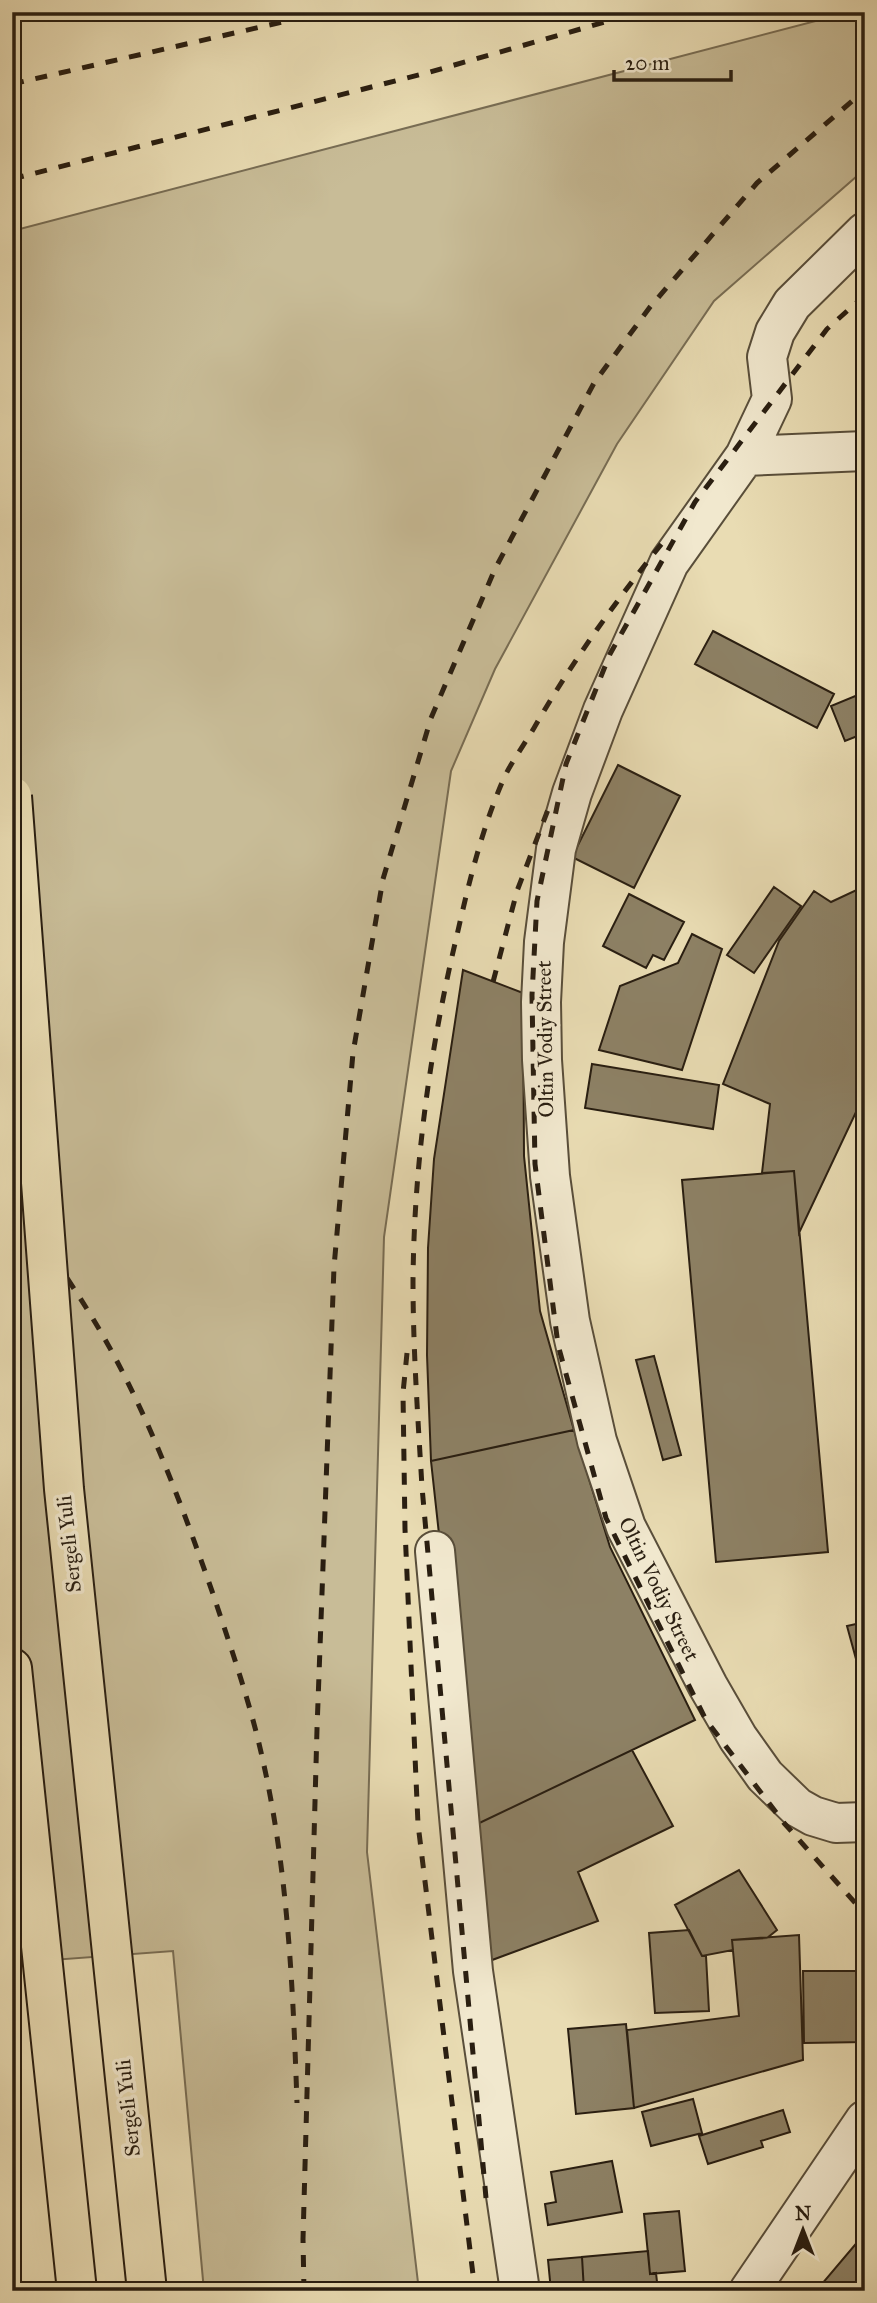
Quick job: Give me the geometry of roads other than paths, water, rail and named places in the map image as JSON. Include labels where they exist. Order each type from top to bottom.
[{"type":"main road","name":"Sergeli Yuli","points":[[12,796],[64,1489],[147,2291]]},
{"type":"main road","points":[[12,1668],[77,2291]]},
{"type":"street","name":"Oltin Vodiy Street","points":[[864,1824],[836,1823],[813,1816],[796,1807],[765,1776],[738,1738],[708,1686],[626,1527],[597,1441],[582,1381],[559,1248],[550,1176],[541,1002],[549,893],[564,820],[603,710],[669,563],[745,456],[772,399],[767,358],[775,332],[792,304],[865,232]]},
{"type":"street","points":[[745,456],[865,451]]},
{"type":"street","points":[[435,1551],[473,1971],[520,2291]]},
{"type":"street","points":[[749,2291],[865,2120]]},
{"type":"railway","points":[[12,84],[326,12]]},
{"type":"railway","points":[[12,179],[430,72],[640,12]]},
{"type":"railway","points":[[304,2291],[303,2239],[317,1729],[334,1267],[353,1053],[383,879],[431,718],[495,569],[594,383],[650,307],[757,183],[865,90]]},
{"type":"railway","points":[[865,295],[827,329],[695,502],[610,654],[566,764],[537,901],[532,995],[535,1164],[558,1345],[606,1518],[706,1720],[784,1823],[865,1914]]},
{"type":"railway","points":[[486,2198],[422,1487],[413,1281],[420,1150],[431,1064],[447,978],[471,875],[496,797],[511,765],[580,654],[667,537]]},
{"type":"railway","points":[[493,982],[517,891],[549,807]]},
{"type":"railway","points":[[12,1200],[87,1309],[142,1412],[187,1521],[240,1677],[263,1761],[284,1888],[297,2103]]},
{"type":"railway","points":[[407,1353],[403,1393],[405,1529],[418,1824],[475,2291]]}]
